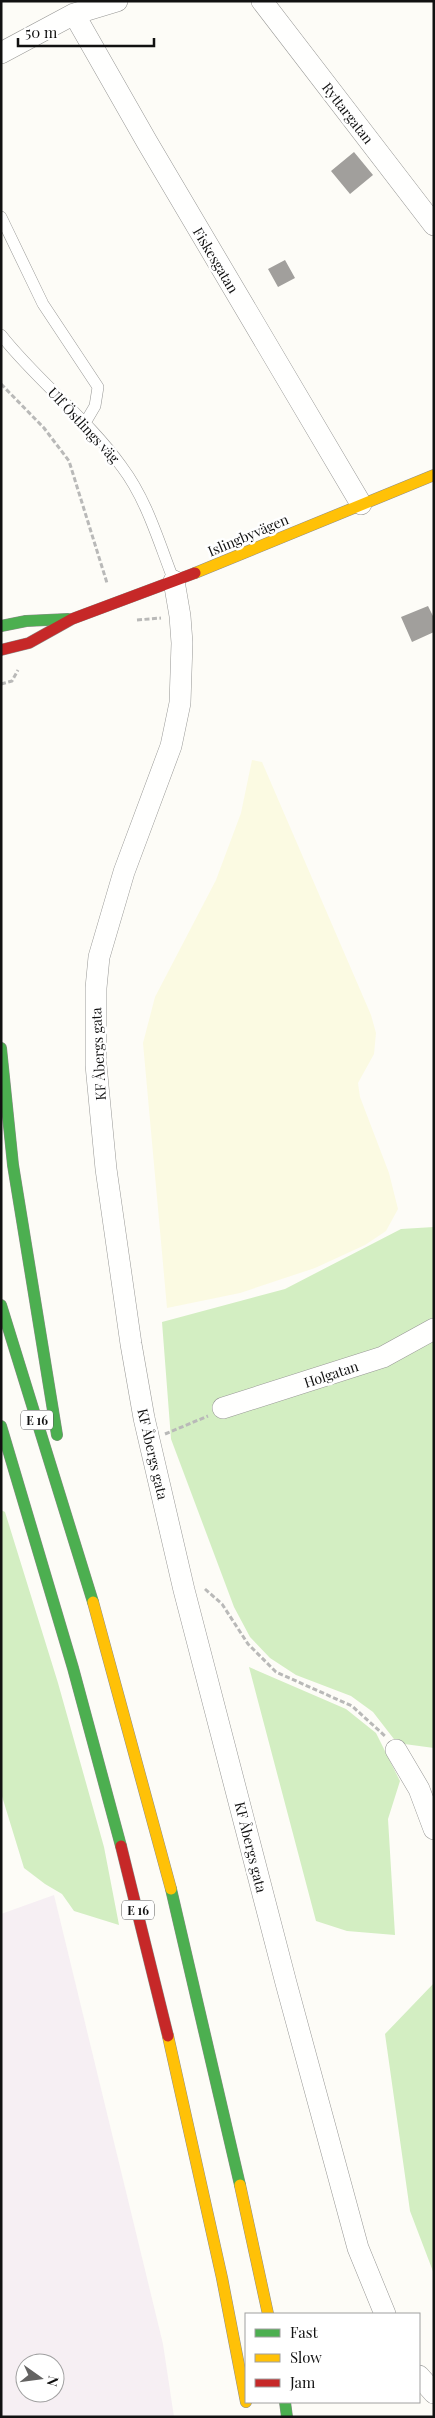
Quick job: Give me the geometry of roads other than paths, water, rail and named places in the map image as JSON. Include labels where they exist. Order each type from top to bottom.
[{"type":"main road","name":"Islingbyvägen","points":[[1,650],[29,643],[72,619],[174,581],[434,475]]},
{"type":"main road","name":"Islingbyvägen","points":[[1,626],[26,621],[72,619]]},
{"type":"main road","points":[[1,1048],[13,1165],[73,1535]]},
{"type":"main road","name":"E 16","points":[[1,1305],[73,1535],[170,1884],[223,2105],[268,2313]]},
{"type":"main road","name":"E 16","points":[[1,1426],[45,1567],[103,1772],[134,1892],[186,2110],[245,2397]]},
{"type":"main road","name":"E 16","points":[[246,2403],[249,2417]]},
{"type":"main road","points":[[285,2403],[288,2417]]},
{"type":"street","points":[[1,53],[74,14],[117,1]]},
{"type":"street","name":"Ryttargatan","points":[[262,1],[434,226]]},
{"type":"street","name":"Fiskesgatan","points":[[74,14],[361,504]]},
{"type":"street","name":"KF Åbergs gata","points":[[174,581],[182,643],[180,703],[171,746],[124,872],[99,957],[96,988],[96,1065],[106,1169],[142,1409],[184,1590],[286,1983],[358,2248],[385,2313]]},
{"type":"street","name":"Holgatan","points":[[223,1408],[383,1357],[434,1329]]},
{"type":"street","points":[[396,1750],[419,1789],[434,1829]]},
{"type":"street","points":[[420,2377],[434,2393]]},
{"type":"lane","points":[[1,217],[43,304],[98,387],[95,406],[86,423]]},
{"type":"lane","name":"Ulf Östlings väg","points":[[1,335],[20,360],[86,423],[124,468],[141,498],[174,581]]}]
